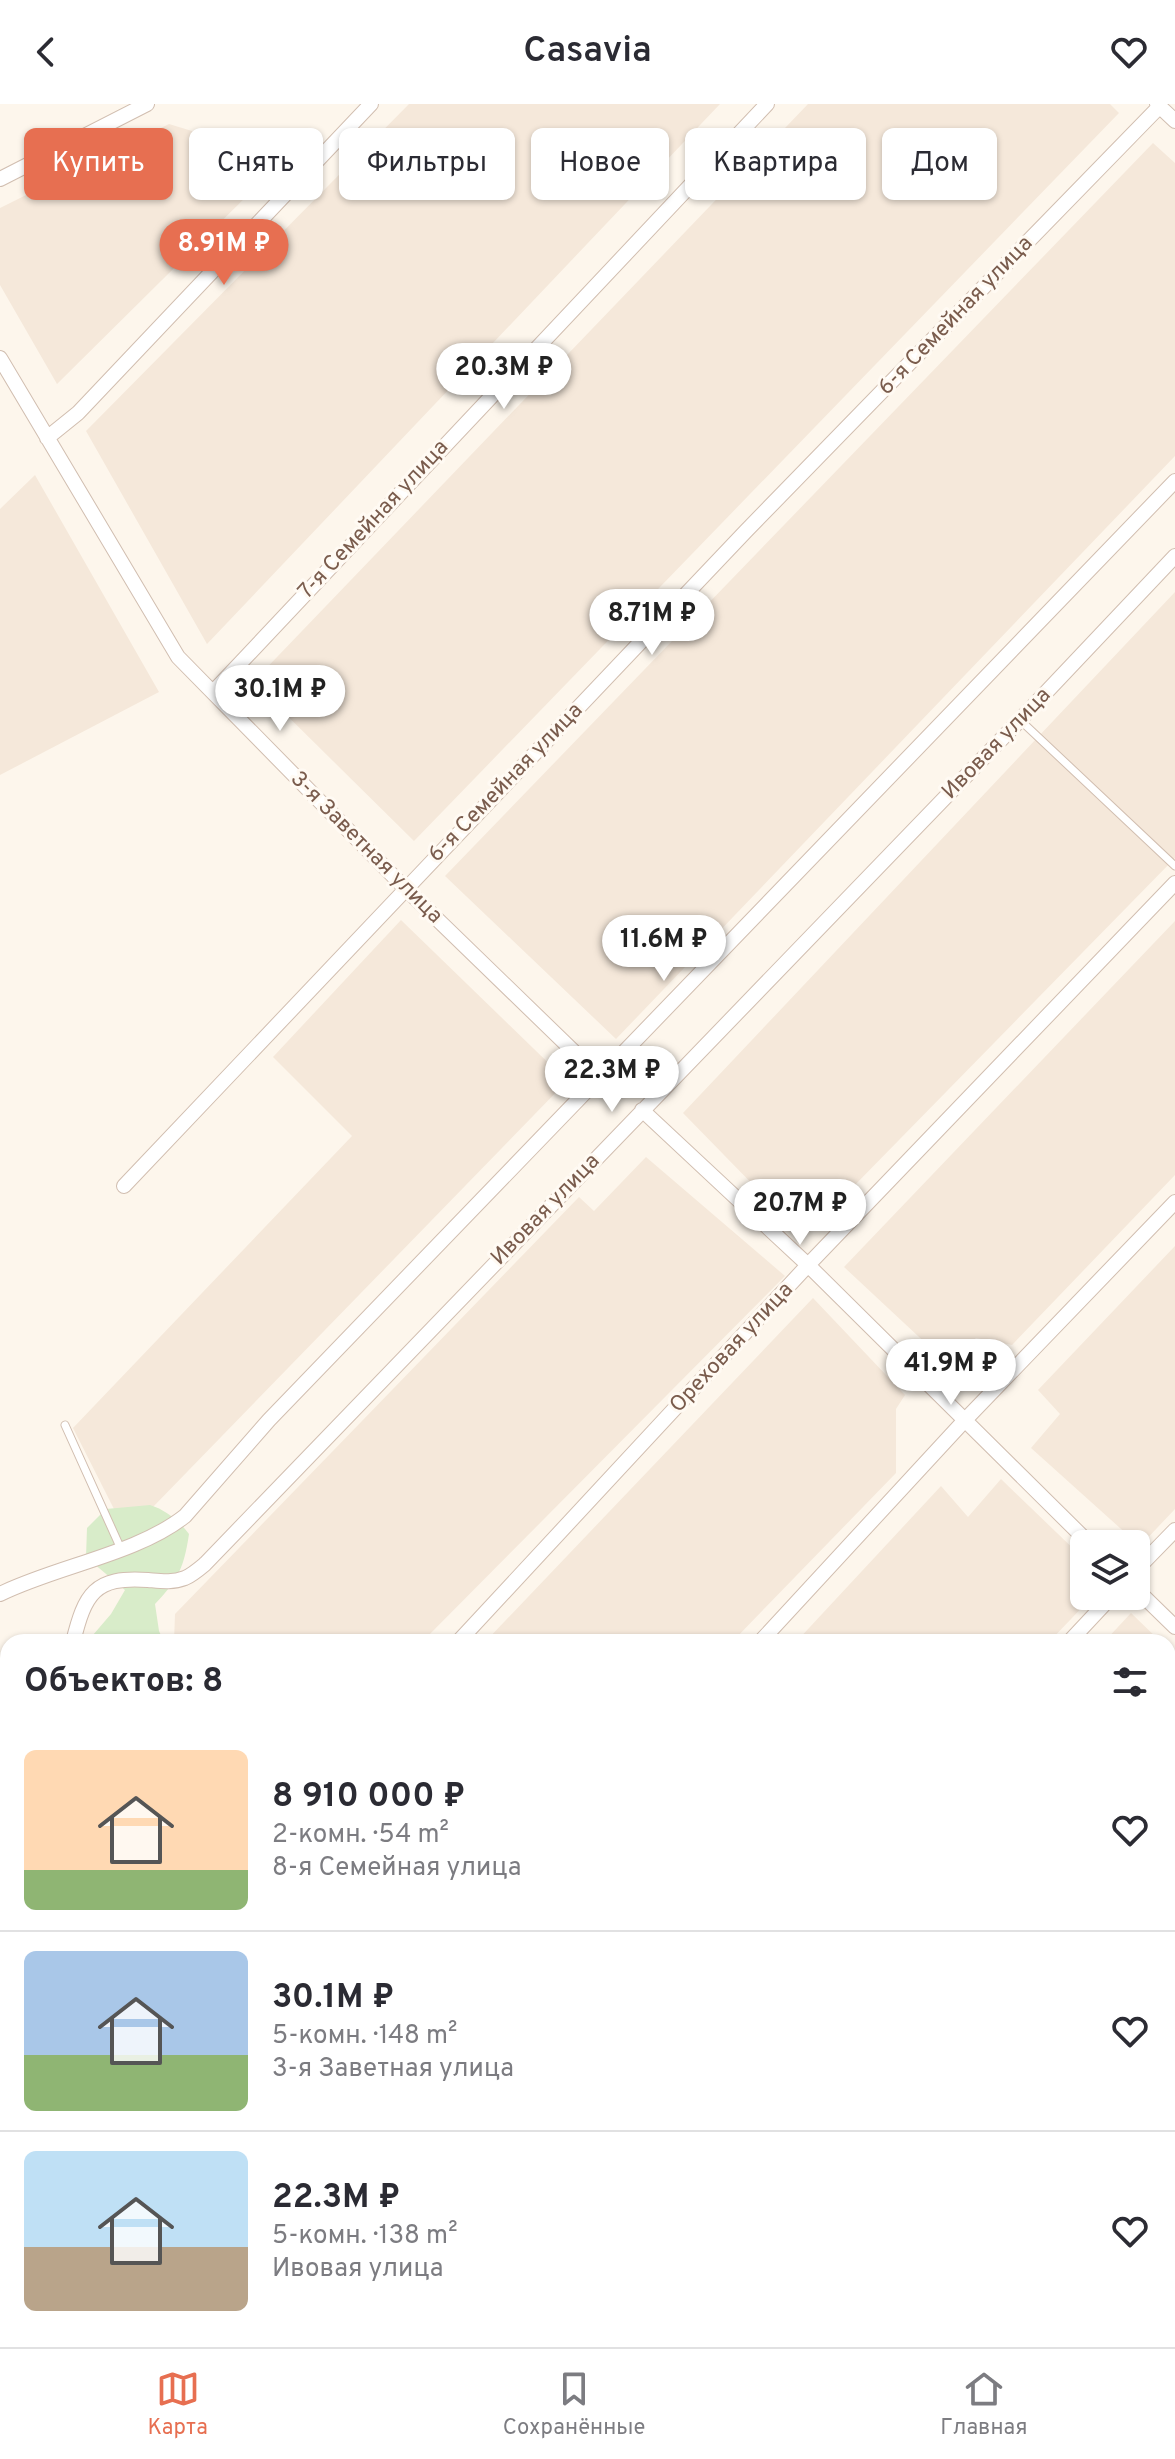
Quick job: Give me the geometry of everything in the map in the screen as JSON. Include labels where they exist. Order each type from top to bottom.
[{"type":"street","points":[[0,179],[147,104]]},
{"type":"street","points":[[47,438],[78,413],[371,104]]},
{"type":"street","name":"7-я Семейная улица","points":[[213,692],[767,104]]},
{"type":"street","points":[[1159,105],[1175,121]]},
{"type":"street","name":"6-я Семейная улица","points":[[124,1186],[746,531],[1159,105]]},
{"type":"street","name":"3-я Заветная улица","points":[[0,358],[172,648],[405,888],[600,1077]]},
{"type":"street","points":[[0,1594],[169,1529],[185,1516],[269,1420],[1175,481]]},
{"type":"street","name":"Ивовая улица","points":[[75,1634],[81,1610],[90,1596],[106,1583],[124,1578],[167,1582],[186,1578],[205,1564],[1175,556]]},
{"type":"street","name":"Ореховая улица","points":[[465,1634],[808,1265],[1175,883]]},
{"type":"street","points":[[642,1110],[808,1265],[1076,1530]]},
{"type":"street","points":[[767,1634],[965,1420],[1175,1202]]},
{"type":"street","points":[[1150,1556],[1175,1530]]},
{"type":"street","points":[[1150,1603],[1175,1627]]},
{"type":"street","points":[[1076,1634],[1099,1610]]},
{"type":"lane","points":[[1020,720],[1175,866]]},
{"type":"lane","points":[[65,1425],[121,1549]]},
{"type":"shaded area","points":[[409,104],[720,104],[697,128],[685,128],[685,141],[669,158],[669,128],[531,128],[531,200],[629,200],[207,644],[86,431],[314,200],[323,200],[323,191],[339,175],[339,200],[515,200],[515,128],[385,128]]},
{"type":"shaded area","points":[[808,104],[1110,104],[1119,113],[414,841],[253,682],[716,200],[866,200],[866,128],[785,128]]},
{"type":"shaded area","points":[[169,124],[189,130],[189,200],[243,200],[57,384],[0,285],[0,208],[24,196],[24,200],[173,200],[173,128],[161,128]]},
{"type":"shaded area","points":[[1153,143],[1175,163],[1175,456],[616,1039],[445,876]]},
{"type":"shaded area","points":[[35,475],[159,692],[0,775],[0,509]]},
{"type":"shaded area","points":[[1175,592],[1175,858],[804,1237],[683,1113]]},
{"type":"shaded area","points":[[401,920],[567,1081],[153,1507],[114,1509],[73,1428],[352,1136],[273,1057]]},
{"type":"shaded area","points":[[1175,921],[1175,1175],[1012,1345],[976,1338],[948,1364],[844,1267]]},
{"type":"shaded area","points":[[646,1157],[785,1276],[430,1634],[174,1634],[175,1614],[579,1197],[594,1211]]},
{"type":"shaded area","points":[[1175,1246],[1175,1509],[1150,1535],[1150,1530],[1122,1530],[1031,1448],[1060,1414],[1038,1390]]},
{"type":"shaded area","points":[[813,1298],[905,1395],[896,1409],[896,1473],[740,1634],[493,1634]]},
{"type":"shaded area","points":[[1001,1479],[1070,1546],[1070,1610],[1080,1610],[1057,1634],[803,1634],[941,1486],[968,1517]]},
{"type":"shaded area","points":[[1131,1613],[1153,1634],[1111,1634]]},
{"type":"green space","points":[[150,1505],[172,1516],[189,1534],[179,1572],[155,1604],[160,1634],[94,1634],[111,1614],[125,1590],[86,1557],[87,1528],[106,1509]]}]
